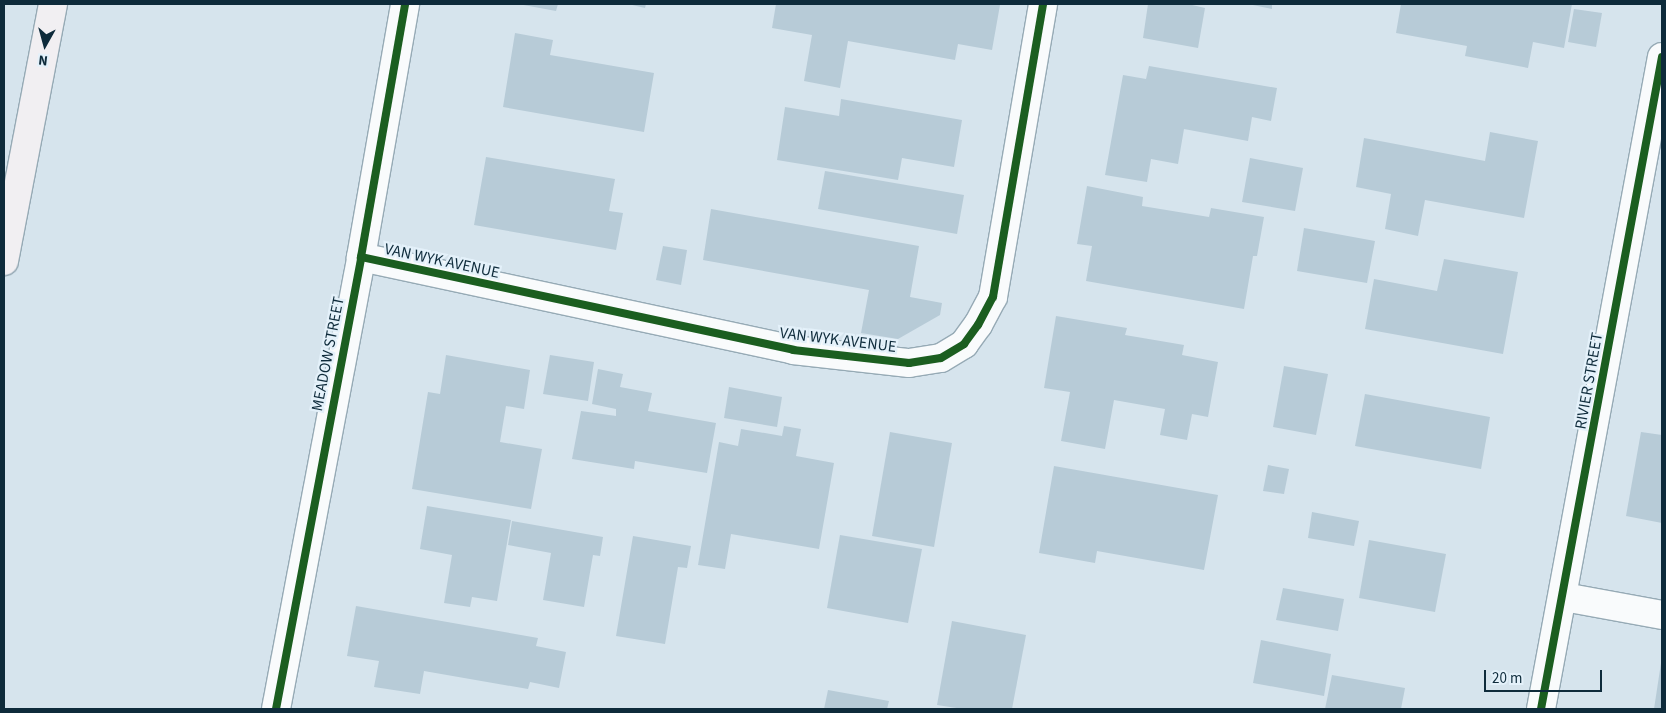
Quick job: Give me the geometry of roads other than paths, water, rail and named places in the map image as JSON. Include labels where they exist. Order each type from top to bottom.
[{"type":"main road","points":[[4,261],[53,4]]},
{"type":"street","name":"MEADOW STREET","points":[[276,709],[361,257],[406,4]]},
{"type":"street","name":"VAN WYK AVENUE","points":[[361,257],[793,350],[909,363],[941,358],[964,344],[978,325],[993,297],[1043,4]]},
{"type":"street","name":"RIVIER STREET","points":[[1542,709],[1662,57]]},
{"type":"street","points":[[1564,597],[1662,615]]}]
